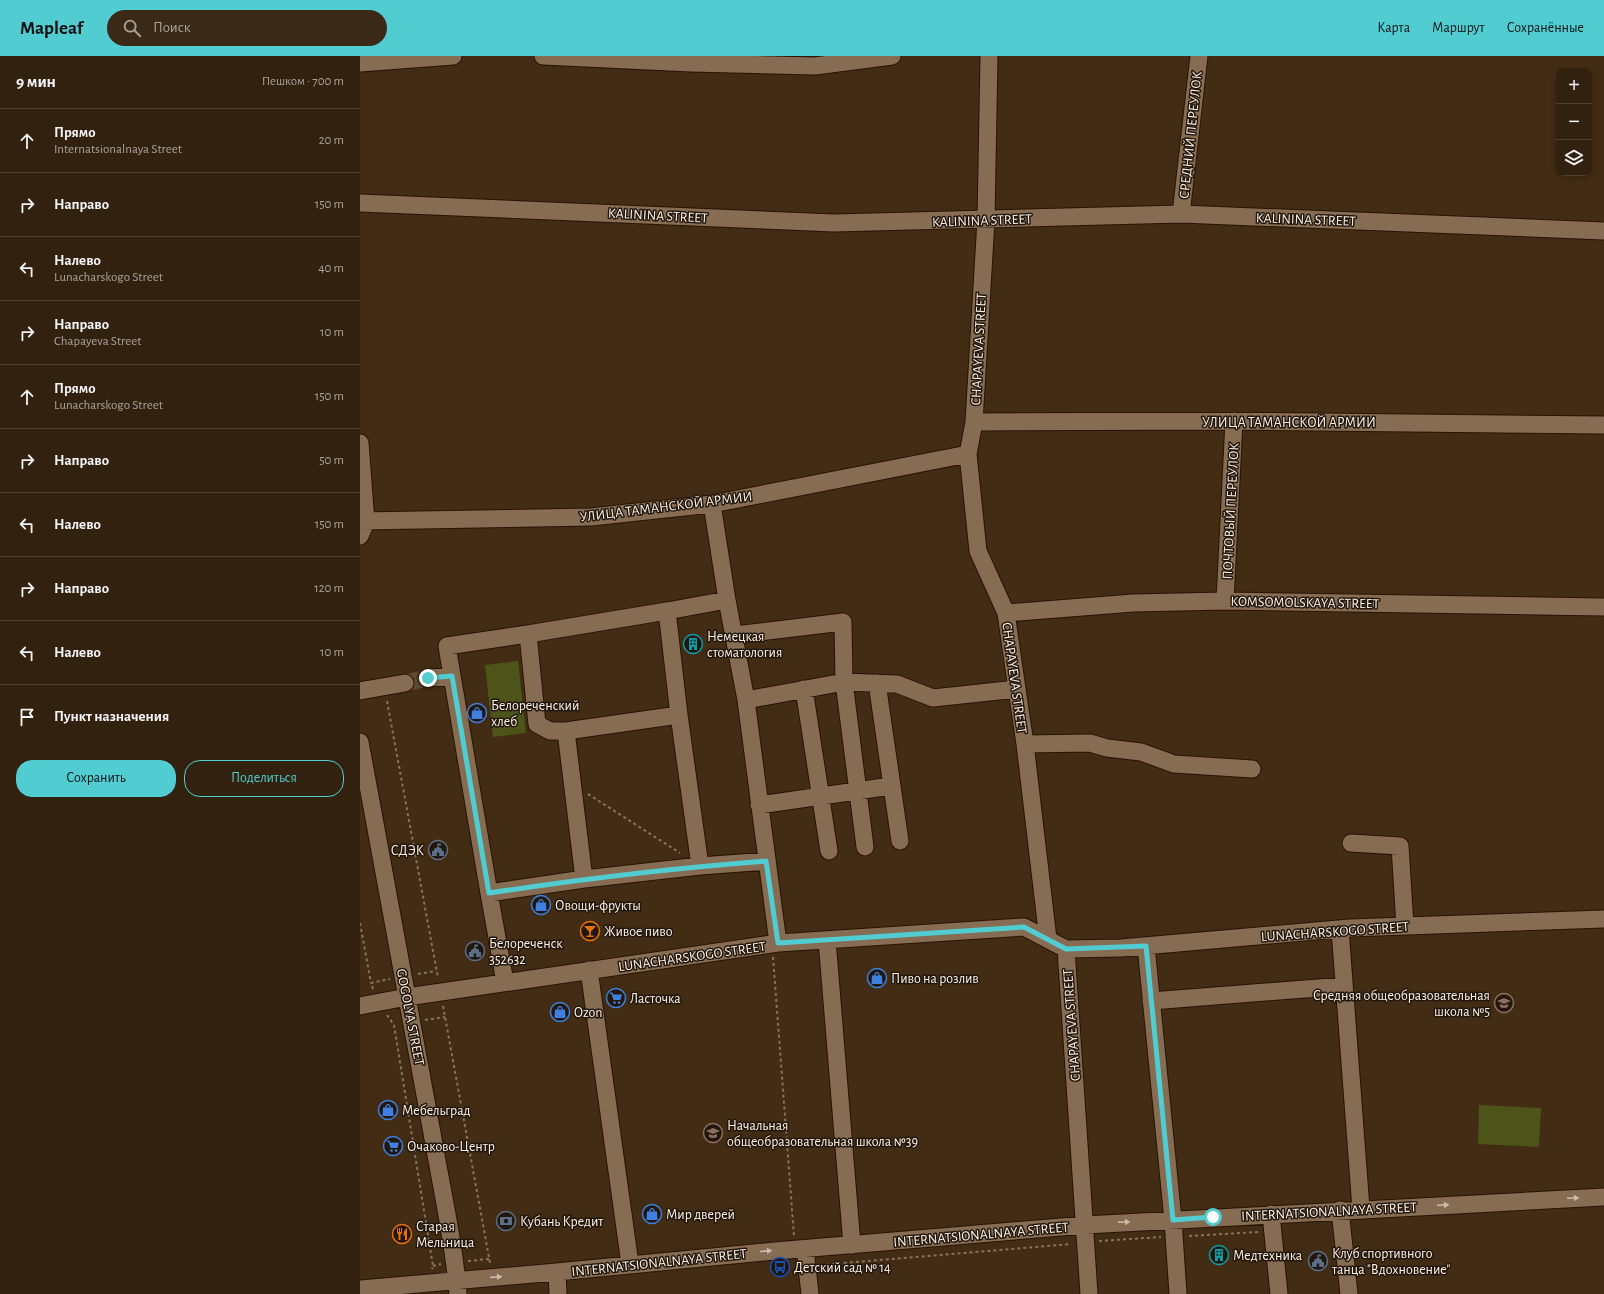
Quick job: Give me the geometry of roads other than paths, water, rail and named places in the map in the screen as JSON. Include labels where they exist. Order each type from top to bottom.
[{"type":"street","points":[[360,63],[453,56]]},
{"type":"street","points":[[543,56],[691,63],[815,66],[888,56]]},
{"type":"street","name":"CHAPAYEVA STREET","points":[[989,56],[986,220],[974,422],[968,454],[978,551],[1006,613],[1048,939],[1066,949],[1085,1225],[1092,1242],[1089,1294]]},
{"type":"street","name":"СРЕДНИЙ ПЕРЕУЛОК","points":[[1181,214],[1199,56]]},
{"type":"street","name":"KALININA STREET","points":[[360,203],[834,223],[1181,214],[1604,231]]},
{"type":"street","name":"УЛИЦА ТАМАНСКОЙ АРМИИ","points":[[974,422],[1234,421],[1604,425]]},
{"type":"street","name":"ПОЧТОВЫЙ ПЕРЕУЛОК","points":[[1225,601],[1234,421]]},
{"type":"street","points":[[360,443],[362,526]]},
{"type":"street","name":"УЛИЦА ТАМАНСКОЙ АРМИИ","points":[[362,526],[591,517],[712,504],[968,454]]},
{"type":"street","points":[[712,504],[727,600],[735,635],[746,700],[775,944]]},
{"type":"street","points":[[505,982],[447,646],[528,634],[727,600]]},
{"type":"street","name":"KOMSOMOLSKAYA STREET","points":[[1006,613],[1134,603],[1225,601],[1604,607]]},
{"type":"street","points":[[667,611],[679,715],[700,866]]},
{"type":"street","points":[[735,635],[843,622],[844,682],[865,847]]},
{"type":"street","points":[[528,634],[537,724],[550,731],[566,731],[679,715]]},
{"type":"street","points":[[428,678],[452,676]]},
{"type":"street","points":[[746,700],[844,682],[896,684],[932,698],[1017,689]]},
{"type":"street","points":[[360,691],[405,683]]},
{"type":"street","points":[[877,683],[900,841]]},
{"type":"street","points":[[804,689],[829,851]]},
{"type":"street","points":[[566,731],[584,879]]},
{"type":"street","name":"GOGOLYA STREET","points":[[360,742],[388,899],[404,976],[458,1287]]},
{"type":"street","points":[[1024,744],[1090,743],[1107,748],[1141,752],[1174,764],[1252,769]]},
{"type":"street","points":[[759,805],[858,792],[891,786]]},
{"type":"street","points":[[1351,843],[1400,846],[1405,926]]},
{"type":"street","points":[[489,893],[584,879],[700,866],[766,861]]},
{"type":"street","name":"LUNACHARSKOGO STREET","points":[[1066,949],[1146,946],[1340,929],[1604,919]]},
{"type":"street","name":"LUNACHARSKOGO STREET","points":[[360,1006],[407,997],[505,982],[775,944],[1024,927],[1048,939]]},
{"type":"street","points":[[1340,929],[1361,1209]]},
{"type":"street","points":[[827,940],[852,1245]]},
{"type":"street","points":[[1146,946],[1173,1220],[1178,1294]]},
{"type":"street","points":[[589,970],[630,1264]]},
{"type":"street","points":[[1151,1001],[1344,986]]},
{"type":"street","name":"INTERNATSIONALNAYA STREET","points":[[360,1289],[428,1282],[458,1287],[557,1272],[630,1264],[1085,1225],[1340,1210],[1604,1197]]},
{"type":"street","points":[[1340,1210],[1349,1294]]},
{"type":"street","points":[[1271,1214],[1279,1294]]},
{"type":"street","points":[[800,1249],[807,1266],[810,1294]]},
{"type":"street","points":[[557,1272],[558,1294]]},
{"type":"tunnel","points":[[405,683],[427,678]]},
{"type":"place","name":"Немецкая стоматология","points":[[693,644]]},
{"type":"place","name":"Белореченский хлеб","points":[[477,713]]},
{"type":"place","name":"СДЭК","points":[[438,850]]},
{"type":"place","name":"Овощи-фрукты","points":[[541,905]]},
{"type":"place","name":"Живое пиво","points":[[590,931]]},
{"type":"place","name":"Белореченск 352632","points":[[475,951]]},
{"type":"place","name":"Пиво на розлив","points":[[877,978]]},
{"type":"place","name":"Ласточка","points":[[616,998]]},
{"type":"place","name":"Средняя общеобразовательная школа №5","points":[[1504,1003]]},
{"type":"place","name":"Ozon","points":[[560,1012]]},
{"type":"place","name":"Мебельград","points":[[388,1110]]},
{"type":"place","name":"Начальная общеобразовательная школа №39","points":[[713,1133]]},
{"type":"place","name":"Очаково-Центр","points":[[393,1146]]},
{"type":"place","name":"Мир дверей","points":[[652,1214]]},
{"type":"place","name":"Кубань Кредит","points":[[506,1221]]},
{"type":"place","name":"Старая Мельница","points":[[402,1234]]},
{"type":"place","name":"Медтехника","points":[[1219,1255]]},
{"type":"place","name":"Клуб спортивного танца \"Вдохновение\"","points":[[1318,1261]]},
{"type":"place","name":"Детский сад № 14","points":[[780,1267]]}]
